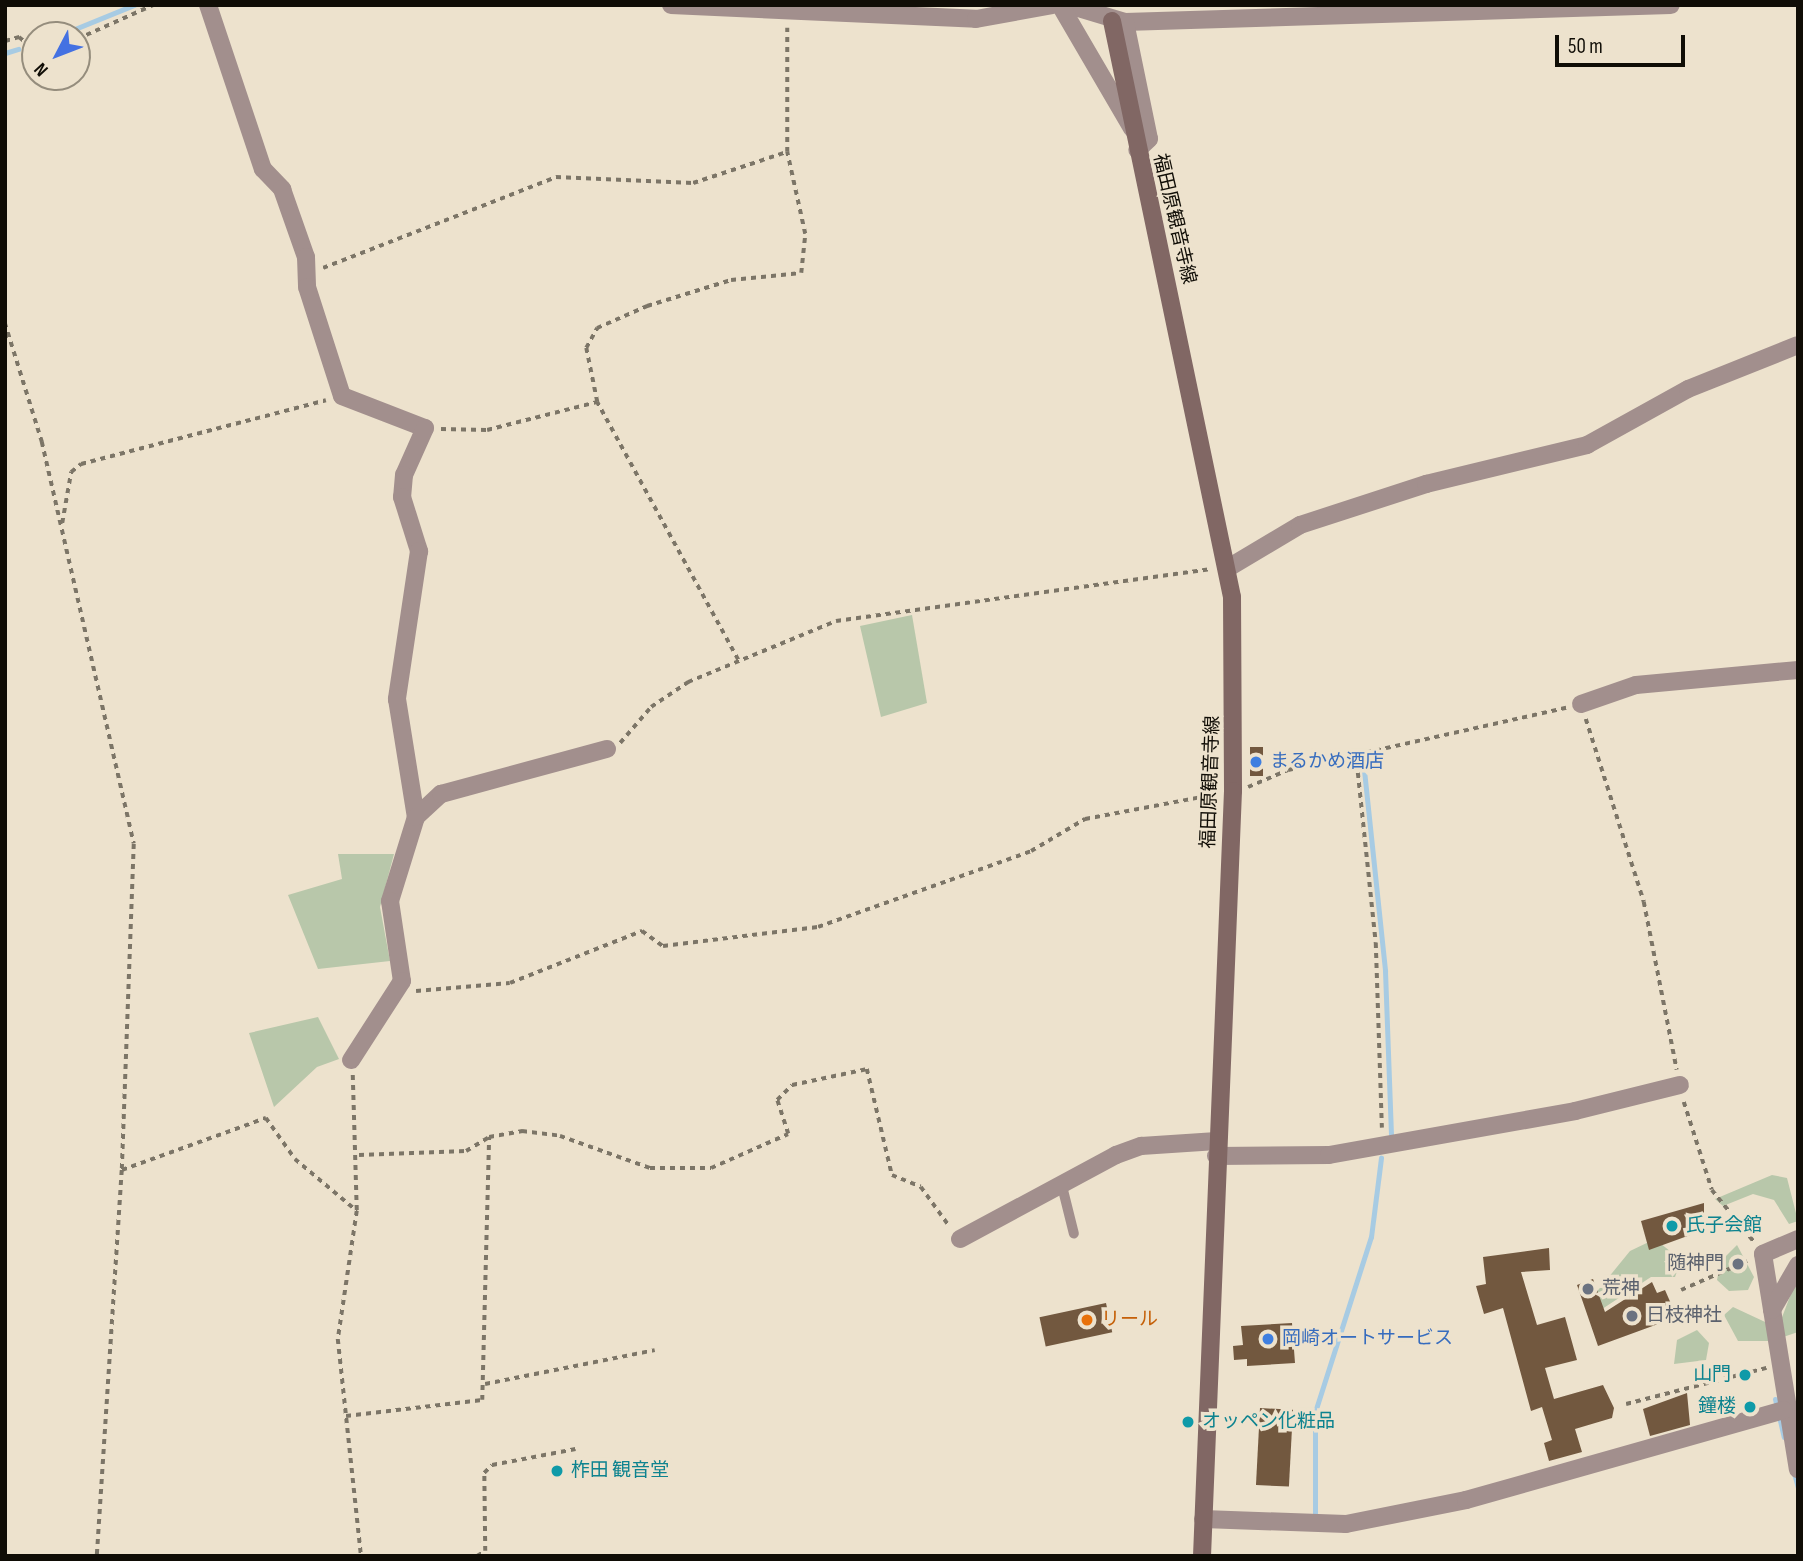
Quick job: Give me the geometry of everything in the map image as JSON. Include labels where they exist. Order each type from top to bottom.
[{"type":"main road","name":"福田原観音寺線","points":[[1118,22],[1132,128],[1228,568],[1233,791],[1202,1556]]},
{"type":"street","points":[[208,5],[263,169],[282,189],[342,396],[425,428],[404,475],[402,497],[419,551],[397,699],[416,817],[390,901],[402,960],[396,993],[351,1060]]},
{"type":"street","points":[[671,5],[976,19],[1052,5]]},
{"type":"street","points":[[1060,5],[1132,128]]},
{"type":"street","points":[[1068,5],[1118,22],[1671,5]]},
{"type":"street","points":[[1118,22],[1149,139],[1137,150]]},
{"type":"street","points":[[1228,568],[1311,522],[1426,484],[1587,445],[1688,388],[1798,345]]},
{"type":"street","points":[[1581,704],[1636,685],[1798,670]]},
{"type":"street","points":[[416,817],[441,794],[607,749]]},
{"type":"street","points":[[960,1239],[1141,1146],[1329,1155],[1575,1111],[1680,1085]]},
{"type":"street","points":[[1798,1239],[1763,1254],[1784,1410],[1798,1469]]},
{"type":"street","points":[[1772,1310],[1798,1265]]},
{"type":"street","points":[[1203,1519],[1346,1524],[1466,1500],[1784,1410]]},
{"type":"lane","points":[[1062,1186],[1074,1234]]},
{"type":"path","points":[[91,33],[153,5]]},
{"type":"path","points":[[738,660],[597,402],[586,348],[597,328],[731,280],[801,273],[804,234],[788,152],[788,10]]},
{"type":"path","points":[[308,273],[556,177],[693,183],[788,152]]},
{"type":"path","points":[[5,323],[62,525],[134,844],[122,1170],[97,1556]]},
{"type":"path","points":[[62,525],[71,472],[81,464],[342,396]]},
{"type":"path","points":[[425,428],[487,430],[597,402]]},
{"type":"path","points":[[607,749],[623,741],[664,696],[738,660],[850,619],[1135,575],[1228,568]]},
{"type":"path","points":[[396,993],[510,983],[642,931],[663,946],[818,927],[1031,851],[1085,819],[1233,791],[1356,753],[1581,704],[1644,902],[1680,1085],[1712,1190],[1763,1254],[1681,1290]]},
{"type":"path","points":[[1356,753],[1376,943],[1382,1145]]},
{"type":"path","points":[[351,1060],[359,1155],[358,1211],[338,1339],[361,1556]]},
{"type":"path","points":[[359,1155],[466,1152],[489,1137],[522,1131],[560,1136],[650,1168],[711,1168],[788,1134],[777,1100],[792,1085],[867,1069],[892,1175],[921,1186],[960,1239]]},
{"type":"path","points":[[122,1170],[266,1118],[295,1159],[358,1211]]},
{"type":"path","points":[[346,1416],[482,1400],[485,1384],[482,1259],[489,1137]]},
{"type":"path","points":[[485,1384],[655,1350]]},
{"type":"path","points":[[1626,1404],[1778,1365]]},
{"type":"path","points":[[477,1556],[485,1551],[484,1473],[492,1465],[575,1448]]},
{"type":"green space","points":[[912,615],[927,703],[881,717],[860,626]]},
{"type":"green space","points":[[338,854],[394,854],[380,907],[390,961],[318,969],[288,895],[342,879]]},
{"type":"green space","points":[[318,1017],[339,1059],[317,1067],[274,1107],[249,1033]]},
{"type":"green space","points":[[1772,1175],[1787,1178],[1798,1221],[1789,1224],[1774,1200],[1753,1194],[1723,1206],[1715,1199]]},
{"type":"green space","points":[[1655,1239],[1681,1260],[1675,1277],[1651,1277],[1596,1313],[1586,1305],[1630,1251]]},
{"type":"green space","points":[[1737,1245],[1754,1277],[1748,1290],[1729,1291],[1717,1280],[1721,1261]]},
{"type":"green space","points":[[1798,1275],[1798,1332],[1771,1341],[1738,1341],[1724,1315],[1733,1307],[1778,1328]]},
{"type":"green space","points":[[1697,1330],[1709,1343],[1706,1360],[1674,1364],[1677,1340]]},
{"type":"building","name":"まるかめ酒店","points":[[1250,747],[1263,747],[1263,776],[1250,776]]},
{"type":"building","name":"氏子会館","points":[[1704,1203],[1704,1230],[1649,1250],[1641,1221]]},
{"type":"building","points":[[1549,1248],[1550,1270],[1521,1272],[1537,1325],[1565,1317],[1577,1360],[1545,1368],[1554,1399],[1603,1385],[1614,1408],[1612,1418],[1575,1429],[1582,1452],[1549,1461],[1544,1443],[1552,1440],[1542,1407],[1531,1411],[1503,1308],[1484,1314],[1476,1286],[1486,1284],[1483,1257]]},
{"type":"building","name":"日枝神社","points":[[1593,1279],[1605,1312],[1652,1282],[1657,1293],[1665,1290],[1672,1306],[1664,1309],[1669,1320],[1598,1346],[1577,1285]]},
{"type":"building","name":"リール","points":[[1106,1303],[1112,1332],[1046,1346],[1039,1317]]},
{"type":"building","name":"岡崎オートサービス","points":[[1292,1323],[1295,1363],[1247,1366],[1247,1359],[1234,1360],[1233,1346],[1243,1345],[1241,1326]]},
{"type":"building","points":[[1687,1393],[1690,1425],[1650,1436],[1643,1409]]},
{"type":"building","points":[[1260,1408],[1293,1410],[1289,1487],[1256,1485]]},
{"type":"waterway","points":[[91,22],[134,5]]},
{"type":"waterway","points":[[5,53],[18,49]]},
{"type":"waterway","points":[[1364,770],[1385,971],[1391,1134]]},
{"type":"waterway","points":[[1315,1514],[1315,1412],[1371,1237],[1381,1158]]},
{"type":"waterway","points":[[1775,1399],[1784,1437]]},
{"type":"waterway","points":[[1794,1473],[1798,1488]]},
{"type":"place","name":"まるかめ酒店","points":[[1256,762]]},
{"type":"place","name":"氏子会館","points":[[1672,1226]]},
{"type":"place","name":"随神門","points":[[1738,1264]]},
{"type":"place","name":"荒神","points":[[1588,1289]]},
{"type":"place","name":"日枝神社","points":[[1632,1316]]},
{"type":"place","name":"リール","points":[[1087,1320]]},
{"type":"place","name":"岡崎オートサービス","points":[[1268,1339]]},
{"type":"place","name":"山門","points":[[1745,1375]]},
{"type":"place","name":"鐘楼","points":[[1750,1407]]},
{"type":"place","name":"オッペン化粧品","points":[[1188,1422]]},
{"type":"place","name":"柞田 観音堂","points":[[557,1471]]}]
